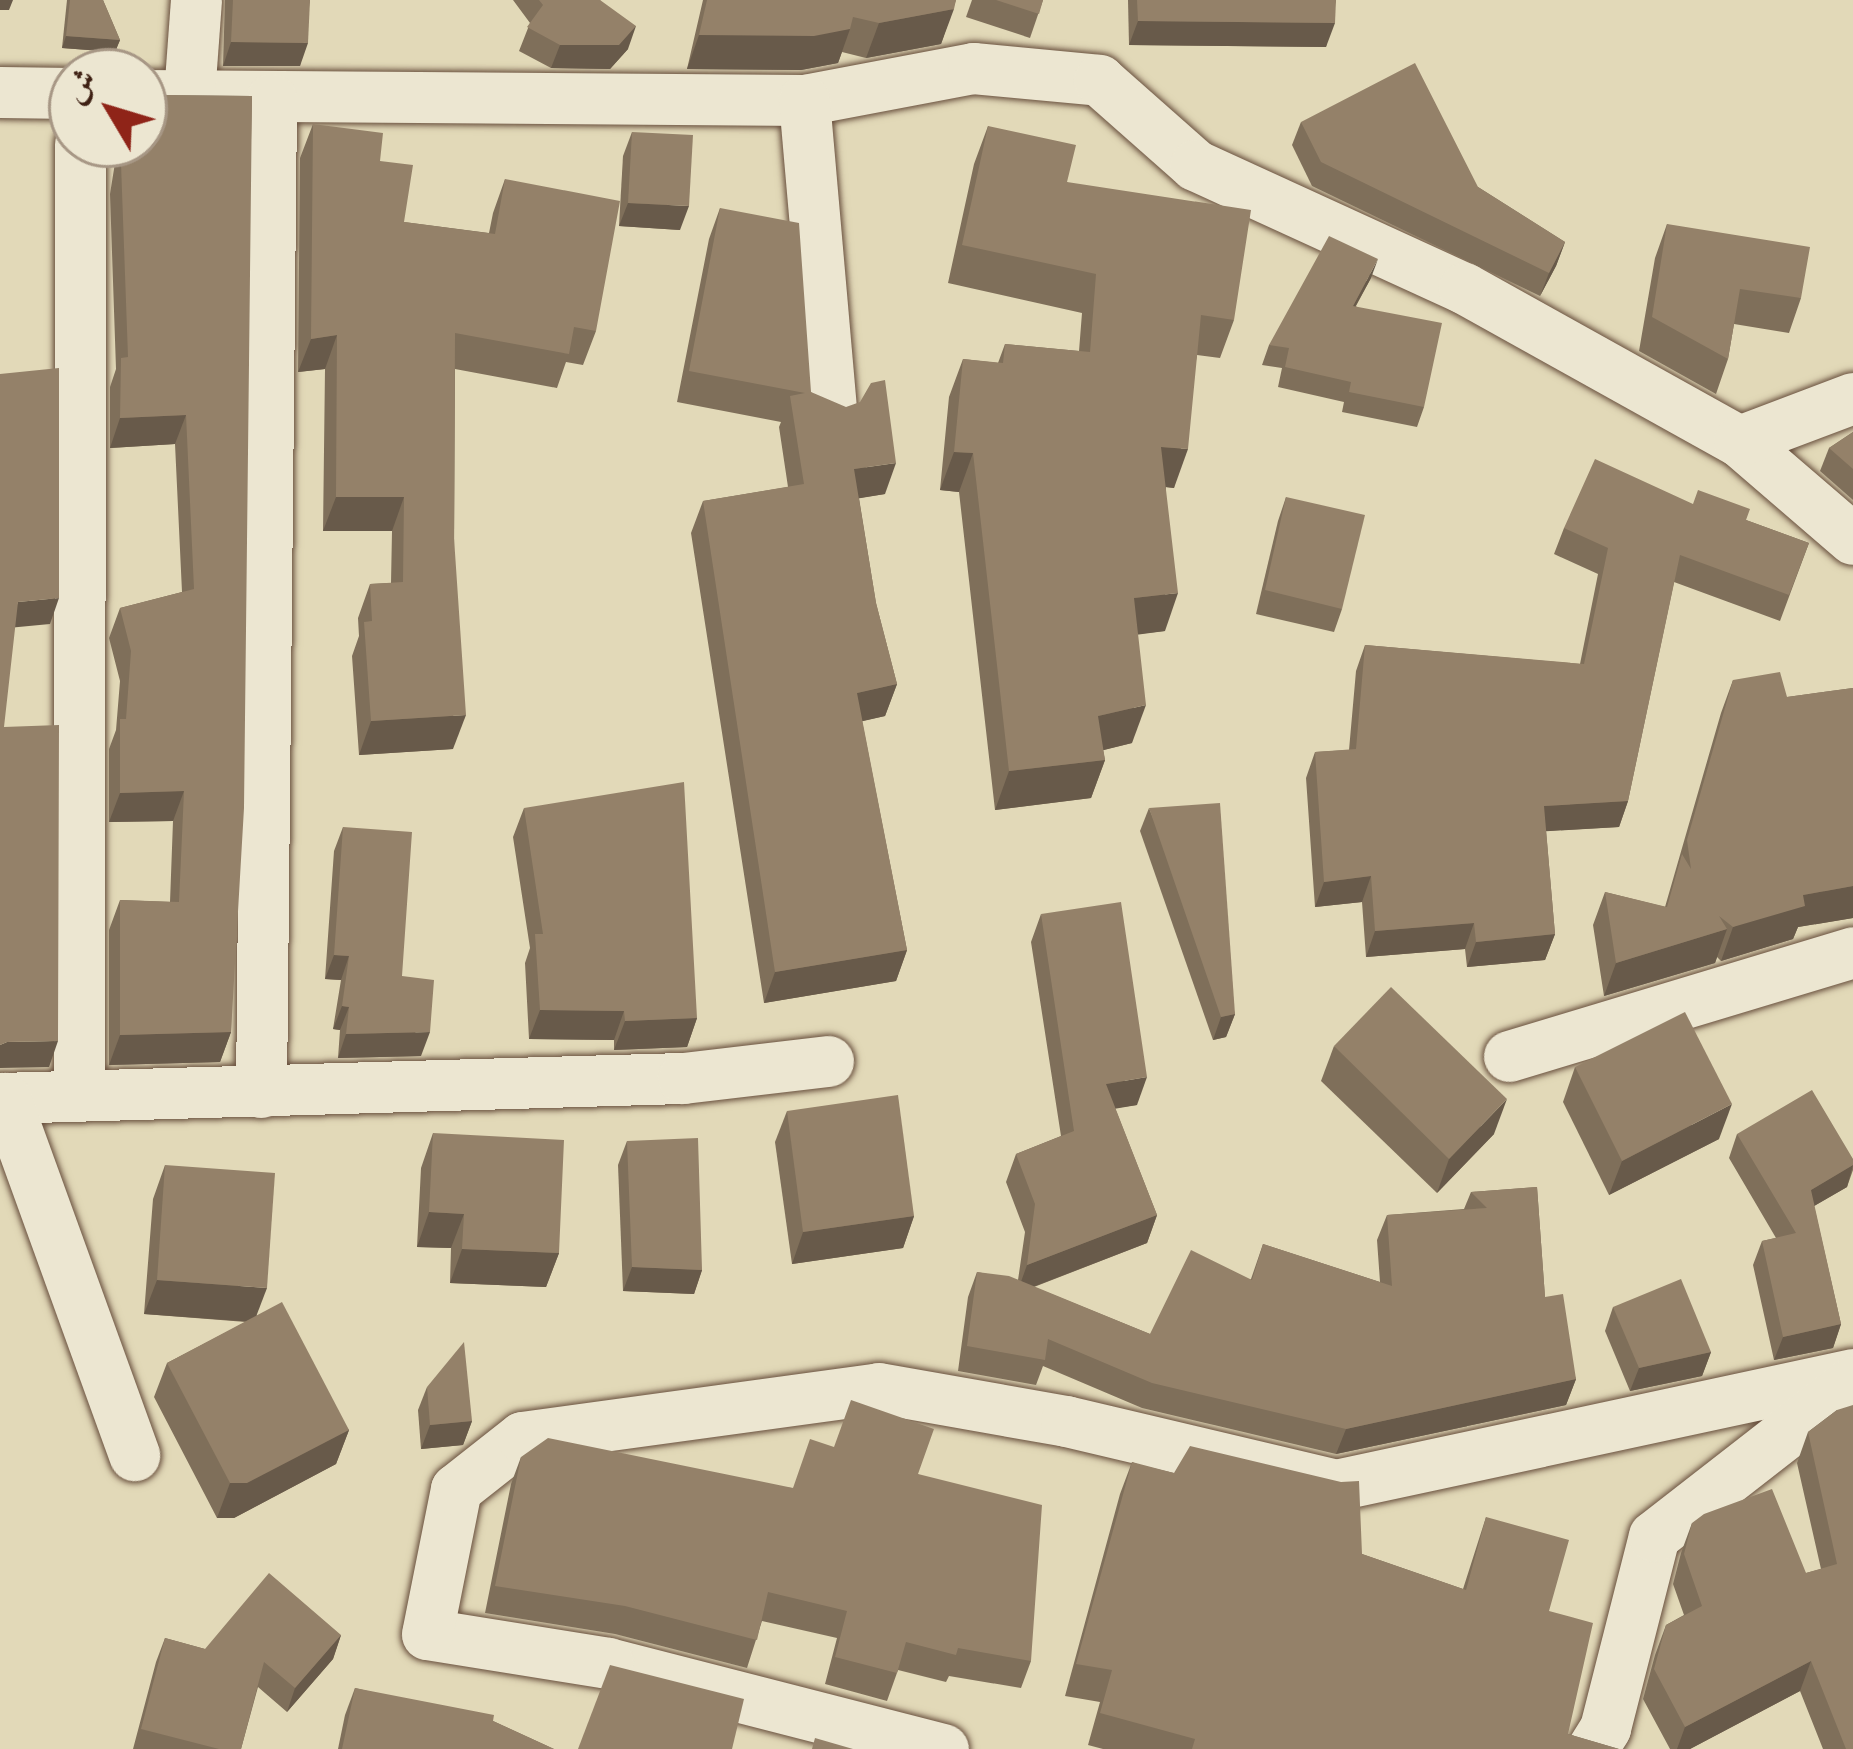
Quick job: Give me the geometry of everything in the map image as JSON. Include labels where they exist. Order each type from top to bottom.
[{"type":"street","points":[[168,92],[196,0]]},
{"type":"street","points":[[168,95],[804,100],[973,68],[1099,80],[1195,165],[1464,288],[1738,441],[1853,539]]},
{"type":"street","points":[[0,92],[48,93]]},
{"type":"street","points":[[261,1092],[271,98]]},
{"type":"street","points":[[804,100],[831,409]]},
{"type":"street","points":[[79,1096],[80,168]]},
{"type":"street","points":[[1738,441],[1853,398]]},
{"type":"street","points":[[1509,1056],[1853,952]]},
{"type":"street","points":[[134,1455],[3,1098],[682,1078],[828,1061]]},
{"type":"street","points":[[943,1749],[608,1664],[427,1634],[456,1489],[522,1437],[879,1388],[1066,1421],[1336,1485],[1853,1377]]},
{"type":"street","points":[[1592,1749],[1604,1728],[1654,1536],[1853,1377]]},
{"type":"building","points":[[70,0],[103,0],[120,40],[66,36]]},
{"type":"building","points":[[233,0],[310,0],[308,43],[231,42]]},
{"type":"building","points":[[539,0],[600,0],[636,26],[619,45],[560,45],[527,27],[543,5]]},
{"type":"building","points":[[707,0],[956,0],[954,9],[879,23],[853,17],[850,29],[814,36],[699,35]]},
{"type":"building","points":[[996,0],[1043,0],[1039,14]]},
{"type":"building","points":[[1137,0],[1336,0],[1335,23],[1138,21]]},
{"type":"building","points":[[1415,63],[1478,187],[1565,242],[1549,273],[1321,162],[1301,122]]},
{"type":"building","points":[[168,95],[252,96],[244,808],[231,1032],[120,1035],[120,900],[179,902],[184,791],[120,793],[120,719],[126,719],[131,651],[120,608],[194,589],[186,415],[120,418],[121,358],[128,357],[121,168],[168,168]]},
{"type":"building","points":[[313,124],[383,133],[380,161],[413,165],[404,222],[495,234],[505,179],[620,201],[596,331],[574,327],[569,354],[455,333],[454,538],[466,715],[371,721],[364,622],[372,621],[370,584],[403,582],[404,497],[336,497],[337,335],[311,339]]},
{"type":"building","points":[[988,126],[1076,145],[1067,182],[1251,210],[1234,320],[1201,315],[1188,449],[1161,447],[1178,593],[1134,598],[1146,705],[1098,716],[1105,760],[1009,771],[973,453],[954,452],[963,359],[1003,363],[1005,344],[1090,352],[1096,274],[962,245]]},
{"type":"building","points":[[632,132],[693,135],[689,206],[628,203]]},
{"type":"building","points":[[720,208],[799,223],[811,392],[846,407],[860,402],[871,383],[885,380],[896,463],[854,469],[876,603],[897,684],[857,693],[907,950],[775,972],[703,501],[804,484],[790,396],[805,393],[689,371]]},
{"type":"building","points":[[1667,224],[1810,247],[1801,298],[1740,289],[1728,359],[1652,317]]},
{"type":"building","points":[[1329,236],[1378,259],[1353,306],[1442,323],[1424,407],[1349,392],[1351,382],[1285,367],[1289,348],[1269,345]]},
{"type":"building","points":[[59,368],[59,598],[18,602],[4,727],[59,725],[58,1041],[0,1045],[0,374]]},
{"type":"building","points":[[1853,432],[1853,469],[1829,448]]},
{"type":"building","points":[[1595,459],[1693,504],[1698,490],[1750,509],[1746,520],[1809,543],[1789,595],[1680,555],[1628,801],[1544,806],[1555,934],[1476,942],[1474,923],[1375,931],[1371,876],[1324,882],[1315,752],[1356,749],[1365,645],[1584,664],[1608,548],[1564,528]]},
{"type":"building","points":[[1286,497],[1365,515],[1342,609],[1265,590]]},
{"type":"building","points":[[1780,672],[1787,697],[1853,688],[1853,886],[1803,895],[1805,906],[1733,927],[1719,916],[1727,929],[1616,963],[1605,892],[1667,907],[1682,854],[1691,869],[1687,840],[1733,680]]},
{"type":"building","points":[[684,782],[697,1018],[625,1021],[624,1011],[540,1010],[535,934],[543,934],[524,808]]},
{"type":"building","points":[[1220,803],[1235,1014],[1221,1017],[1149,808]]},
{"type":"building","points":[[343,827],[412,832],[402,976],[434,980],[430,1032],[346,1034],[349,1007],[342,1006],[349,956],[334,955]]},
{"type":"building","points":[[1121,902],[1147,1077],[1106,1084],[1157,1215],[1027,1265],[1035,1204],[1016,1154],[1074,1131],[1041,914]]},
{"type":"building","points":[[1391,987],[1507,1099],[1449,1159],[1334,1046]]},
{"type":"building","points":[[1685,1012],[1732,1104],[1622,1161],[1575,1067]]},
{"type":"building","points":[[1812,1090],[1853,1159],[1853,1165],[1811,1190],[1841,1324],[1783,1337],[1762,1241],[1796,1233],[1737,1134]]},
{"type":"building","points":[[898,1095],[914,1216],[803,1232],[787,1111]]},
{"type":"building","points":[[433,1133],[564,1140],[559,1253],[462,1249],[464,1214],[429,1212]]},
{"type":"building","points":[[698,1138],[702,1270],[632,1267],[627,1141]]},
{"type":"building","points":[[165,1165],[275,1173],[267,1288],[157,1280]]},
{"type":"building","points":[[1537,1187],[1545,1297],[1563,1294],[1576,1379],[1346,1429],[1152,1383],[1048,1339],[1045,1360],[967,1346],[977,1272],[1009,1276],[1150,1334],[1191,1250],[1252,1280],[1263,1244],[1392,1286],[1387,1215],[1487,1208],[1471,1192]]},
{"type":"building","points":[[1681,1279],[1711,1352],[1639,1368],[1613,1307]]},
{"type":"building","points":[[282,1302],[349,1430],[247,1483],[230,1483],[167,1363]]},
{"type":"building","points":[[464,1342],[472,1421],[430,1425],[427,1387]]},
{"type":"building","points":[[851,1400],[934,1429],[918,1474],[1042,1505],[1031,1661],[958,1648],[956,1655],[906,1642],[897,1673],[835,1657],[847,1611],[768,1592],[757,1640],[625,1606],[495,1586],[521,1457],[548,1438],[793,1488],[810,1439],[834,1447]]},
{"type":"building","points":[[1853,1405],[1853,1749],[1846,1749],[1811,1661],[1685,1727],[1654,1669],[1666,1625],[1702,1606],[1684,1554],[1692,1523],[1772,1489],[1806,1573],[1837,1564],[1808,1432],[1837,1410]]},
{"type":"building","points":[[1190,1446],[1341,1482],[1359,1481],[1362,1554],[1466,1590],[1486,1517],[1569,1540],[1549,1611],[1593,1623],[1568,1734],[1619,1749],[1192,1749],[1195,1739],[1100,1713],[1112,1670],[1076,1664],[1132,1462],[1174,1473]]},
{"type":"building","points":[[269,1573],[341,1635],[295,1688],[264,1662],[241,1749],[219,1749],[141,1729],[165,1638],[205,1649]]},
{"type":"building","points":[[610,1665],[744,1699],[732,1749],[578,1749]]},
{"type":"building","points":[[355,1688],[494,1715],[493,1721],[554,1749],[342,1749]]},
{"type":"building","points":[[815,1738],[853,1749],[812,1749]]}]
